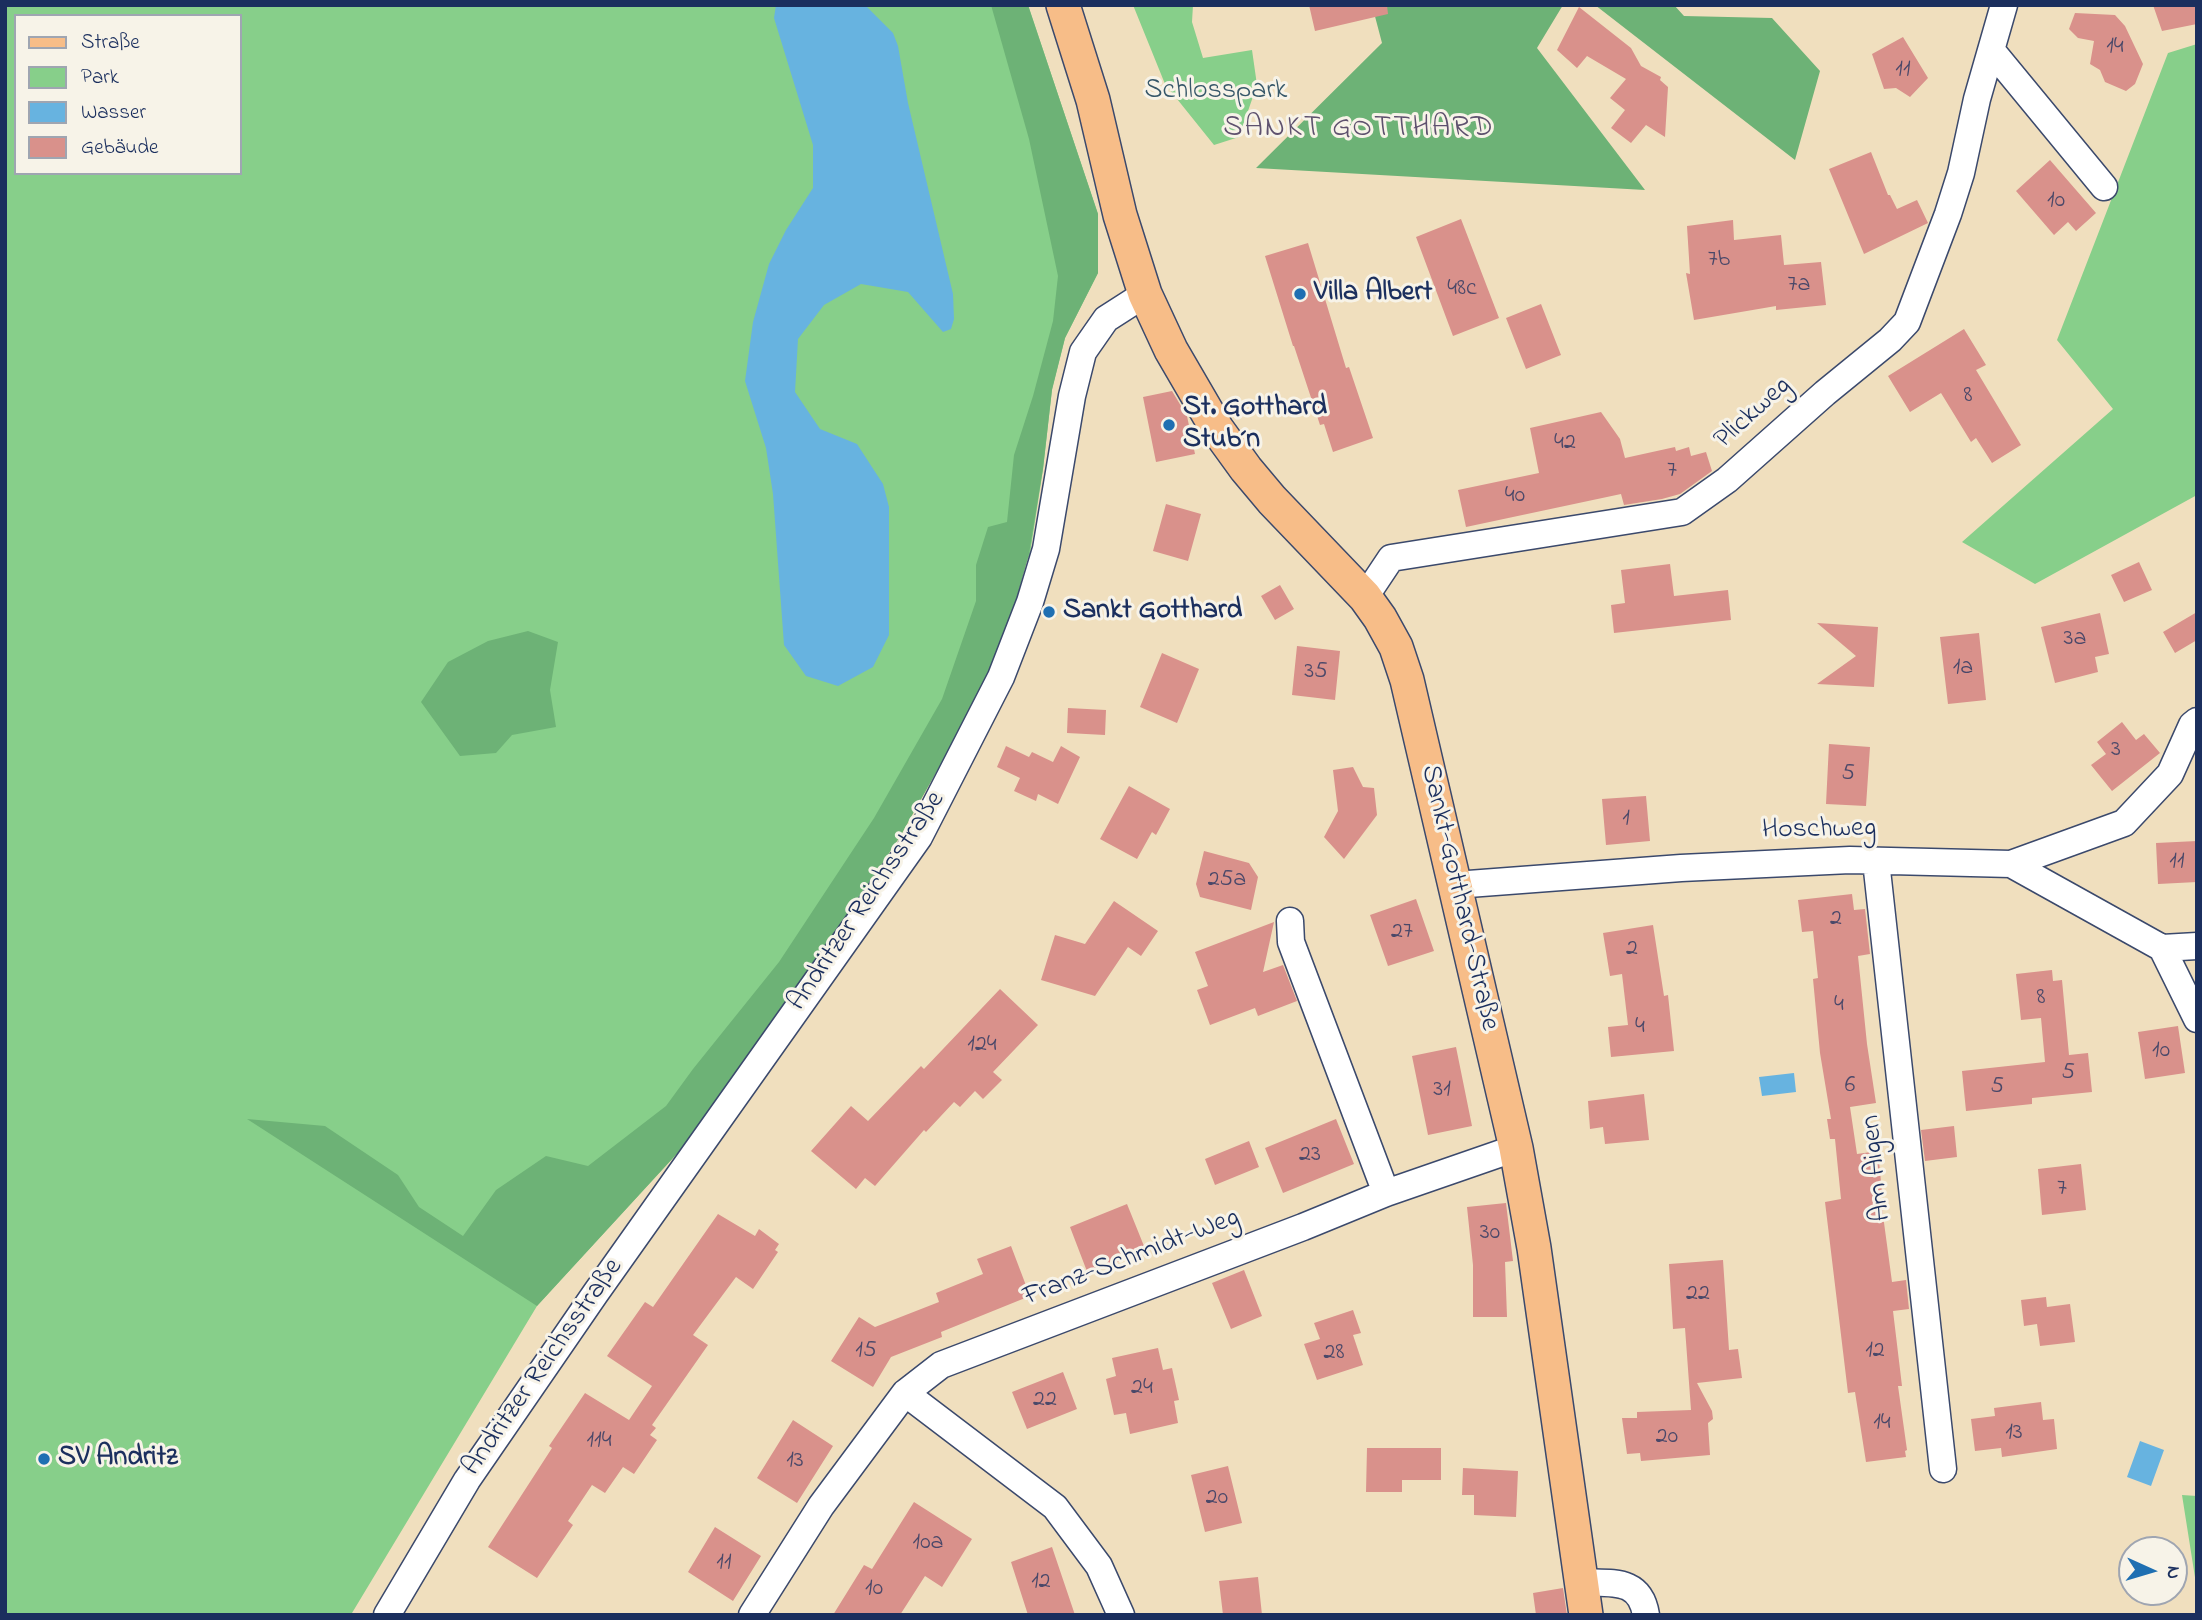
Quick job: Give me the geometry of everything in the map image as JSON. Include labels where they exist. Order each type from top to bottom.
[{"type":"main road","points":[[1063,5],[1093,100],[1120,215],[1145,294]]},
{"type":"main road","name":"Sankt-Gotthard-Straße","points":[[1145,294],[1171,349],[1217,429],[1272,500],[1365,597],[1396,647],[1407,680],[1516,1149],[1534,1248],[1586,1615]]},
{"type":"street","name":"Plickweg","points":[[1365,597],[1391,558],[1682,512],[1727,480],[1825,393],[1890,341],[1907,322],[1948,214],[2004,5]]},
{"type":"street","points":[[1992,51],[2104,187]]},
{"type":"street","name":"Andritzer Reichsstraße","points":[[387,1615],[482,1457],[919,837],[1001,677],[1030,602],[1046,549],[1074,387],[1083,352],[1106,319],[1145,294]]},
{"type":"street","points":[[2011,864],[2124,823],[2170,774],[2192,725],[2197,721]]},
{"type":"street","name":"Hoschweg","points":[[1455,885],[1681,868],[1876,861],[2011,864],[2162,948]]},
{"type":"street","name":"Am Aigen","points":[[1876,861],[1943,1469]]},
{"type":"street","points":[[1290,921],[1291,942],[1386,1193]]},
{"type":"street","points":[[2197,946],[2162,948],[2197,1019]]},
{"type":"street","name":"Franz-Schmidt-Weg","points":[[752,1615],[821,1506],[905,1393],[941,1366],[1386,1193],[1516,1149]]},
{"type":"street","points":[[905,1393],[1055,1507],[1098,1566],[1121,1615]]},
{"type":"street","points":[[1580,1582],[1627,1585],[1644,1600],[1646,1615]]},
{"type":"green space","points":[[5,5],[1028,5],[1098,214],[1098,273],[1065,338],[1052,389],[1030,554],[901,835],[822,954],[684,1146],[537,1306],[352,1613],[5,1615]]},
{"type":"green space","points":[[991,5],[1028,5],[1098,214],[1098,273],[1065,338],[1052,390],[1029,554],[1014,608],[987,682],[901,835],[822,954],[684,1146],[537,1306],[247,1119],[325,1126],[398,1175],[419,1207],[463,1236],[496,1190],[546,1156],[588,1166],[666,1106],[779,962],[874,818],[942,699],[976,601],[976,565],[988,527],[1007,522],[1014,455],[1053,321],[1058,276],[1029,139]]},
{"type":"green space","name":"Schlosspark","points":[[1133,5],[1193,5],[1192,22],[1203,58],[1252,50],[1257,85],[1239,137],[1214,145],[1165,84]]},
{"type":"green space","points":[[1372,5],[1563,5],[1537,48],[1645,190],[1256,168],[1382,43]]},
{"type":"green space","points":[[1595,5],[1674,5],[1684,16],[1772,18],[1820,71],[1795,160]]},
{"type":"green space","points":[[2197,44],[2197,495],[2035,584],[1962,542],[2113,409],[2057,340],[2168,53]]},
{"type":"green space","points":[[528,631],[558,642],[550,690],[556,727],[512,735],[496,753],[460,756],[421,702],[448,662],[488,641]]},
{"type":"green space","points":[[2182,1495],[2197,1496],[2197,1590]]},
{"type":"water","points":[[776,5],[865,5],[893,33],[953,294],[954,319],[951,329],[943,332],[908,292],[861,284],[824,305],[798,339],[795,392],[820,429],[857,444],[883,484],[889,507],[889,635],[873,667],[838,686],[806,676],[784,645],[773,494],[766,448],[745,381],[753,322],[769,264],[786,230],[813,188],[813,145],[774,18]]},
{"type":"water","points":[[1794,1073],[1796,1092],[1762,1096],[1759,1077]]},
{"type":"water","points":[[2140,1441],[2164,1450],[2151,1486],[2127,1477]]},
{"type":"building","points":[[1309,5],[1387,5],[1388,14],[1315,31]]},
{"type":"building","points":[[2153,5],[2197,5],[2197,24],[2162,31]]},
{"type":"building","points":[[1579,7],[1631,48],[1641,66],[1661,77],[1660,80],[1668,87],[1665,137],[1646,125],[1631,143],[1611,128],[1625,110],[1610,98],[1626,79],[1587,56],[1577,68],[1557,50]]},
{"type":"building","points":[[2075,13],[2115,15],[2125,26],[2143,64],[2135,84],[2126,91],[2105,82],[2100,70],[2090,64],[2094,41],[2078,38],[2069,29]]},
{"type":"building","points":[[1903,37],[1928,78],[1910,97],[1896,88],[1884,89],[1872,54]]},
{"type":"building","points":[[1871,152],[1888,195],[1897,209],[1917,200],[1928,223],[1864,254],[1829,169]]},
{"type":"building","points":[[2050,160],[2096,213],[2076,231],[2068,222],[2054,235],[2016,191]]},
{"type":"building","points":[[1461,219],[1499,318],[1453,336],[1416,237]]},
{"type":"building","points":[[1733,220],[1734,240],[1781,235],[1784,265],[1821,262],[1826,305],[1776,310],[1776,306],[1694,320],[1686,273],[1690,274],[1687,226]]},
{"type":"building","points":[[1308,243],[1346,368],[1349,367],[1373,438],[1333,452],[1324,424],[1320,425],[1265,256]]},
{"type":"building","points":[[1541,304],[1561,355],[1526,369],[1506,318]]},
{"type":"building","points":[[1964,329],[1986,365],[1976,370],[2021,445],[1992,463],[1976,438],[1971,442],[1941,393],[1910,412],[1888,376]]},
{"type":"building","name":"St. Gotthard Stub´n","points":[[1172,391],[1187,416],[1195,454],[1156,462],[1143,397]]},
{"type":"building","points":[[1601,412],[1620,439],[1625,458],[1675,447],[1676,451],[1689,447],[1691,456],[1706,452],[1712,471],[1680,494],[1662,499],[1624,505],[1621,494],[1466,527],[1458,490],[1539,473],[1530,428]]},
{"type":"building","points":[[1166,504],[1201,514],[1188,561],[1153,551]]},
{"type":"building","points":[[2139,562],[2152,590],[2124,602],[2111,575]]},
{"type":"building","points":[[1670,564],[1674,596],[1728,590],[1731,620],[1614,633],[1611,605],[1625,603],[1621,570]]},
{"type":"building","points":[[1280,585],[1294,609],[1275,620],[1261,596]]},
{"type":"building","points":[[2197,612],[2197,640],[2175,653],[2163,632]]},
{"type":"building","points":[[2100,613],[2109,654],[2095,657],[2098,672],[2055,683],[2041,627]]},
{"type":"building","points":[[1817,623],[1878,627],[1874,687],[1817,684],[1856,656]]},
{"type":"building","points":[[1979,633],[1986,700],[1948,704],[1940,637]]},
{"type":"building","points":[[1297,646],[1340,651],[1335,700],[1292,695]]},
{"type":"building","points":[[1162,653],[1199,669],[1177,723],[1140,707]]},
{"type":"building","points":[[1068,708],[1106,710],[1105,735],[1067,733]]},
{"type":"building","points":[[2122,722],[2136,740],[2144,734],[2160,753],[2112,791],[2091,765],[2106,754],[2097,742]]},
{"type":"building","points":[[1829,744],[1870,747],[1866,806],[1826,804]]},
{"type":"building","points":[[1006,746],[1029,757],[1032,752],[1053,762],[1061,746],[1080,757],[1058,804],[1038,794],[1036,801],[1014,791],[1020,778],[997,767]]},
{"type":"building","points":[[1353,767],[1363,787],[1374,788],[1377,815],[1344,859],[1324,837],[1338,811],[1333,770]]},
{"type":"building","points":[[1129,786],[1170,809],[1156,835],[1152,832],[1137,859],[1100,839]]},
{"type":"building","points":[[1646,796],[1650,841],[1606,845],[1602,799]]},
{"type":"building","points":[[2197,841],[2197,882],[2158,884],[2156,843]]},
{"type":"building","points":[[1204,851],[1249,863],[1258,877],[1251,910],[1200,897],[1196,884]]},
{"type":"building","points":[[1852,894],[1854,910],[1865,909],[1870,954],[1858,956],[1876,1103],[1850,1107],[1857,1154],[1878,1151],[1880,1193],[1892,1282],[1906,1280],[1909,1309],[1893,1311],[1902,1386],[1898,1386],[1906,1457],[1866,1462],[1855,1392],[1848,1393],[1825,1202],[1841,1199],[1835,1139],[1830,1139],[1827,1119],[1831,1119],[1820,1053],[1813,979],[1818,978],[1813,931],[1802,932],[1798,900]]},
{"type":"building","points":[[1416,899],[1434,951],[1388,966],[1370,915]]},
{"type":"building","points":[[1114,901],[1158,931],[1141,956],[1128,947],[1095,996],[1041,980],[1055,935],[1085,944]]},
{"type":"building","points":[[1274,922],[1263,972],[1283,965],[1297,1001],[1258,1016],[1255,1008],[1210,1025],[1197,990],[1208,986],[1195,952]]},
{"type":"building","points":[[1653,925],[1664,996],[1668,995],[1674,1051],[1611,1057],[1608,1027],[1628,1025],[1622,974],[1610,976],[1603,933]]},
{"type":"building","points":[[2052,970],[2053,981],[2062,980],[2069,1055],[2088,1053],[2092,1092],[2032,1098],[2032,1104],[1966,1111],[1962,1071],[2045,1062],[2041,1018],[2021,1020],[2016,974]]},
{"type":"building","points":[[1000,989],[1038,1025],[993,1072],[1002,1080],[983,1099],[975,1091],[960,1107],[954,1102],[926,1132],[924,1130],[875,1186],[865,1178],[856,1189],[811,1151],[851,1106],[868,1121],[921,1066],[924,1069]]},
{"type":"building","points":[[2178,1026],[2185,1073],[2145,1079],[2138,1032]]},
{"type":"building","points":[[1456,1047],[1472,1126],[1428,1135],[1412,1056]]},
{"type":"building","points":[[1644,1094],[1649,1140],[1605,1144],[1603,1127],[1590,1129],[1588,1101]]},
{"type":"building","points":[[1336,1119],[1354,1164],[1283,1193],[1265,1148]]},
{"type":"building","points":[[1954,1126],[1957,1157],[1925,1161],[1921,1130]]},
{"type":"building","points":[[1249,1141],[1259,1167],[1215,1185],[1205,1159]]},
{"type":"building","points":[[2081,1164],[2086,1210],[2042,1215],[2038,1169]]},
{"type":"building","points":[[1506,1203],[1513,1261],[1505,1262],[1507,1317],[1473,1317],[1473,1265],[1467,1207]]},
{"type":"building","points":[[1127,1204],[1146,1251],[1088,1274],[1070,1227]]},
{"type":"building","points":[[718,1214],[755,1236],[759,1229],[779,1244],[775,1250],[778,1252],[753,1289],[736,1277],[693,1335],[708,1345],[652,1425],[656,1428],[650,1435],[657,1440],[634,1474],[623,1467],[605,1493],[592,1485],[568,1521],[573,1525],[537,1578],[488,1547],[552,1448],[549,1446],[585,1393],[629,1420],[652,1386],[607,1356],[645,1302],[653,1307]]},
{"type":"building","points":[[1011,1246],[1030,1296],[941,1332],[942,1337],[891,1357],[873,1387],[831,1361],[859,1317],[875,1327],[939,1302],[936,1293],[983,1274],[977,1259]]},
{"type":"building","points":[[1723,1260],[1729,1350],[1738,1349],[1742,1378],[1697,1383],[1712,1411],[1713,1419],[1708,1423],[1710,1455],[1641,1461],[1640,1453],[1627,1454],[1622,1418],[1637,1418],[1637,1412],[1691,1410],[1685,1328],[1673,1329],[1669,1264]]},
{"type":"building","points":[[1244,1270],[1262,1316],[1231,1329],[1212,1283]]},
{"type":"building","points":[[2046,1297],[2047,1307],[2070,1304],[2075,1342],[2040,1346],[2037,1324],[2024,1326],[2021,1300]]},
{"type":"building","points":[[1353,1310],[1361,1333],[1353,1335],[1363,1365],[1317,1380],[1304,1344],[1320,1339],[1314,1323]]},
{"type":"building","points":[[1158,1348],[1163,1370],[1172,1368],[1179,1400],[1174,1401],[1178,1423],[1130,1434],[1126,1413],[1114,1415],[1106,1379],[1116,1376],[1112,1358]]},
{"type":"building","points":[[1063,1372],[1077,1409],[1027,1429],[1012,1392]]},
{"type":"building","points":[[2041,1402],[2043,1420],[2054,1419],[2057,1449],[2002,1457],[2001,1448],[1975,1451],[1971,1419],[1995,1416],[1994,1408]]},
{"type":"building","points":[[793,1420],[833,1446],[797,1503],[757,1478]]},
{"type":"building","points":[[1367,1448],[1441,1448],[1441,1480],[1402,1480],[1402,1492],[1366,1492]]},
{"type":"building","points":[[1228,1466],[1242,1523],[1205,1532],[1191,1475]]},
{"type":"building","points":[[1463,1468],[1518,1471],[1516,1517],[1474,1515],[1474,1495],[1462,1495]]},
{"type":"building","points":[[914,1502],[972,1539],[942,1587],[925,1576],[900,1615],[833,1615],[864,1565],[872,1569]]},
{"type":"building","points":[[715,1527],[761,1556],[733,1601],[688,1572]]},
{"type":"building","points":[[1052,1547],[1075,1615],[1028,1615],[1011,1562]]},
{"type":"building","points":[[1258,1577],[1262,1615],[1223,1615],[1219,1581]]},
{"type":"building","points":[[1563,1588],[1567,1615],[1536,1615],[1533,1593]]},
{"type":"place","name":"Villa Albert","points":[[1300,294]]},
{"type":"place","name":"St. Gotthard Stub´n","points":[[1169,425]]},
{"type":"place","name":"Sankt Gotthard","points":[[1049,612]]},
{"type":"place","name":"SV Andritz","points":[[44,1459]]},
{"type":"district","name":"SANKT GOTTHARD","points":[[1359,130]]}]
